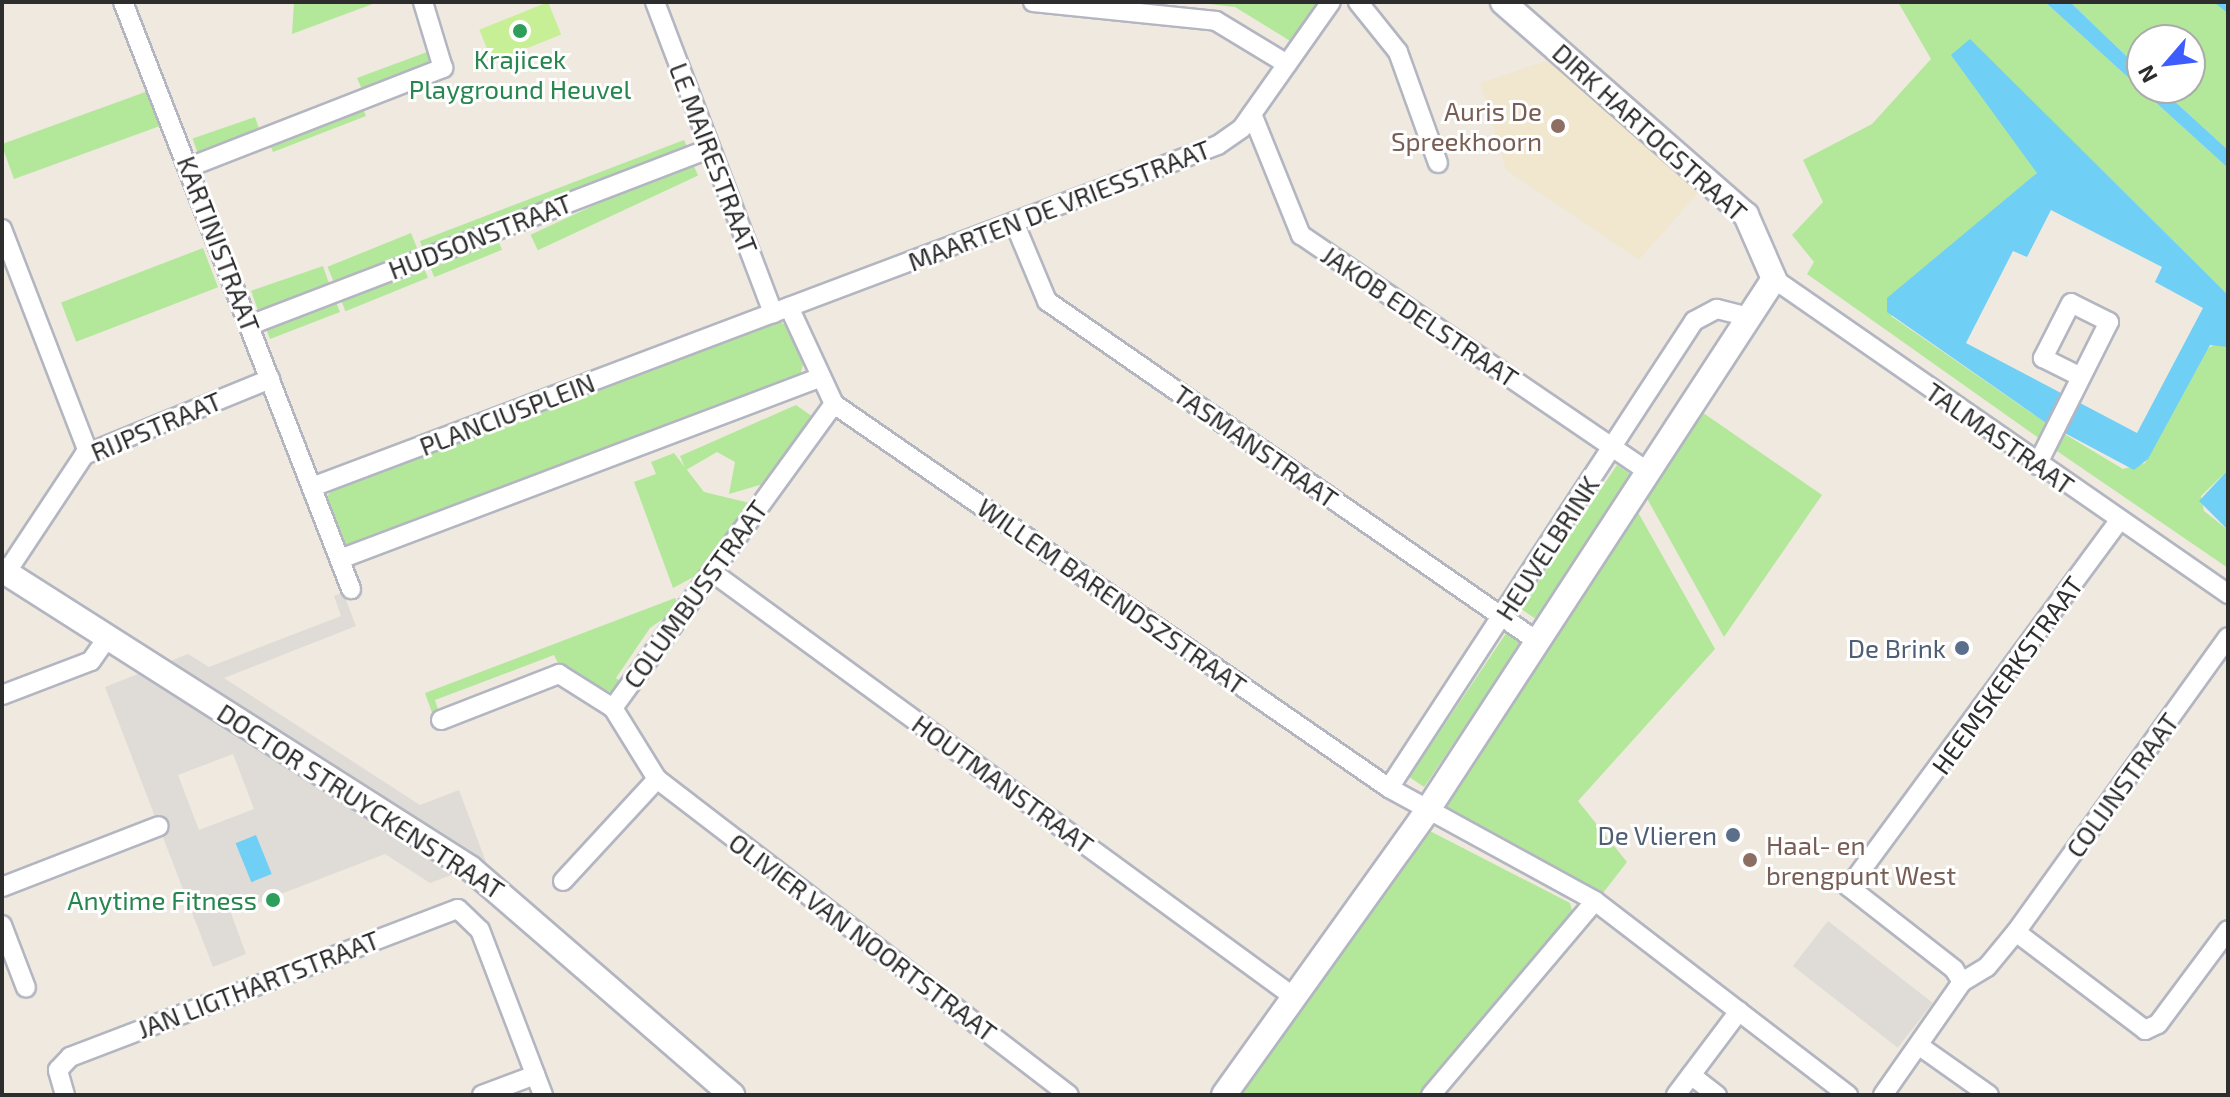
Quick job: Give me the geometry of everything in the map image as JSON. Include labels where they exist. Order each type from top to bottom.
[{"type":"street","name":"KARTINISTRAAT","points":[[123,2],[312,487]]},
{"type":"street","points":[[189,167],[443,68],[423,2]]},
{"type":"street","name":"LE MAIRESTRAAT","points":[[655,2],[710,148],[781,310]]},
{"type":"street","points":[[1033,2],[1216,21],[1287,64]]},
{"type":"street","name":"MAARTEN DE VRIESSTRAAT","points":[[781,310],[1218,145],[1252,114],[1331,2]]},
{"type":"street","points":[[1358,2],[1398,52],[1438,163]]},
{"type":"street","name":"DIRK HARTOGSTRAAT","points":[[1503,2],[1746,215],[1774,279]]},
{"type":"street","name":"JAKOB EDELSTRAAT","points":[[1252,114],[1301,235],[1647,471]]},
{"type":"street","name":"HUDSONSTRAAT","points":[[250,325],[710,148]]},
{"type":"street","name":"TASMANSTRAAT","points":[[1014,222],[1047,301],[1537,641]]},
{"type":"street","points":[[2,229],[88,452]]},
{"type":"street","name":"HEUVELBRINK","points":[[1224,1095],[1427,811],[1774,279]]},
{"type":"street","name":"TALMASTRAAT","points":[[1774,279],[2118,522],[2228,594]]},
{"type":"street","name":"HEUVELBRINK","points":[[1389,788],[1694,321],[1717,309],[1749,317]]},
{"type":"street","points":[[781,310],[834,404]]},
{"type":"street","name":"PLANCIUSPLEIN","points":[[312,487],[781,310]]},
{"type":"street","points":[[2037,465],[2081,377]]},
{"type":"street","points":[[340,559],[819,378]]},
{"type":"street","name":"RIJPSTRAAT","points":[[4,572],[88,452],[270,379]]},
{"type":"street","name":"COLUMBUSSTRAAT","points":[[441,720],[559,674],[613,708],[834,404]]},
{"type":"street","name":"WILLEM BARENDSZSTRAAT","points":[[834,404],[1389,788]]},
{"type":"street","points":[[312,487],[351,589]]},
{"type":"street","name":"HEEMSKERKSTRAAT","points":[[1962,982],[1849,887],[2118,522]]},
{"type":"street","name":"DOCTOR STRUYCKENSTRAAT","points":[[4,572],[470,868],[732,1095]]},
{"type":"street","name":"HOUTMANSTRAAT","points":[[712,572],[1294,997]]},
{"type":"street","points":[[2,695],[91,661],[108,637]]},
{"type":"street","name":"COLIJNSTRAAT","points":[[1962,982],[1987,967],[2016,932],[2228,637]]},
{"type":"street","points":[[563,881],[657,779],[613,708]]},
{"type":"street","name":"OLIVIER VAN NOORTSTRAAT","points":[[657,779],[1069,1095]]},
{"type":"street","points":[[1389,788],[1595,901],[1848,1095]]},
{"type":"street","points":[[2,887],[159,826]]},
{"type":"street","points":[[1431,1095],[1595,901]]},
{"type":"street","name":"JAN LIGTHARTSTRAAT","points":[[65,1095],[58,1070],[70,1057],[443,912],[464,911],[480,930],[535,1075]]},
{"type":"street","points":[[2,925],[26,988]]},
{"type":"street","points":[[2016,932],[2145,1030],[2158,1024],[2228,930]]},
{"type":"street","points":[[1883,1095],[1921,1047],[1962,982]]},
{"type":"street","points":[[1676,1095],[1739,1011]]},
{"type":"street","points":[[1921,1047],[1989,1095]]},
{"type":"street","points":[[482,1095],[535,1075],[543,1095]]},
{"type":"street","points":[[1691,1075],[1717,1095]]},
{"type":"shaded area","name":"Auris De Spreekhoorn","points":[[1549,60],[1698,193],[1639,260],[1506,170],[1480,83]]},
{"type":"shaded area","points":[[343,592],[356,626],[224,678],[420,805],[459,790],[486,862],[430,883],[385,854],[231,913],[246,954],[213,967],[105,687],[188,654],[209,667],[341,616],[334,596]],"holes":[[[233,754],[254,809],[199,830],[178,775]]]},
{"type":"shaded area","points":[[1828,921],[1933,1003],[1898,1048],[1793,966]]},
{"type":"green space","points":[[294,2],[378,2],[292,34]]},
{"type":"green space","name":"Krajicek Playground Heuvel","points":[[548,2],[561,34],[492,62],[479,30]]},
{"type":"green space","points":[[1191,2],[1323,2],[1295,44],[1235,7]]},
{"type":"green space","points":[[1898,2],[2045,2],[2126,75],[2126,104],[2157,104],[2228,168],[2228,295],[1970,40],[2037,173],[1891,316],[2046,423],[2040,439],[1807,274],[1814,262],[1792,235],[1823,202],[1803,160],[1872,124],[1931,59]]},
{"type":"green space","points":[[2070,2],[2228,2],[2228,150],[2178,104],[2206,104],[2206,24],[2126,24],[2126,56]]},
{"type":"green space","points":[[435,49],[436,63],[364,94],[357,78]]},
{"type":"green space","points":[[148,91],[161,126],[14,179],[2,144]]},
{"type":"green space","points":[[362,106],[366,116],[273,152],[269,142],[289,141],[288,135]]},
{"type":"green space","points":[[255,117],[261,134],[198,156],[193,138]]},
{"type":"green space","points":[[684,140],[689,151],[422,247],[420,241]]},
{"type":"green space","points":[[691,160],[698,175],[538,250],[531,235]]},
{"type":"green space","points":[[411,233],[419,253],[336,287],[328,267]]},
{"type":"green space","points":[[496,235],[502,250],[434,277],[428,262]]},
{"type":"green space","points":[[203,248],[218,287],[76,342],[61,302]]},
{"type":"green space","points":[[422,263],[428,278],[345,311],[339,296]]},
{"type":"green space","points":[[323,266],[330,286],[258,311],[251,291]]},
{"type":"green space","points":[[319,302],[336,302],[340,312],[270,339],[264,323]]},
{"type":"green space","points":[[777,319],[789,328],[803,365],[799,379],[343,546],[324,499],[336,487]]},
{"type":"green space","points":[[2221,342],[2228,347],[2228,470],[2201,496],[2204,511],[2228,530],[2228,568],[2054,449],[2063,433],[2123,469],[2145,463],[2208,348]]},
{"type":"green space","points":[[796,405],[816,419],[770,482],[729,494],[735,462],[717,452],[686,470],[680,456]]},
{"type":"green space","points":[[1699,410],[1822,495],[1724,637],[1644,493]]},
{"type":"green space","points":[[674,453],[704,492],[754,504],[699,574],[673,588],[634,482],[656,474],[651,462]]},
{"type":"green space","points":[[1617,465],[1632,475],[1535,618],[1520,608]]},
{"type":"green space","points":[[1635,507],[1715,649],[1578,801],[1627,862],[1603,893],[1439,803]]},
{"type":"green space","points":[[675,598],[680,607],[650,628],[616,678],[624,684],[615,694],[561,669],[554,655],[435,700],[440,716],[434,718],[425,693]]},
{"type":"green space","points":[[1511,626],[1526,636],[1424,787],[1409,777]]},
{"type":"green space","points":[[1428,830],[1570,903],[1573,915],[1421,1095],[1236,1095]]},
{"type":"water","points":[[2045,2],[2070,2],[2126,56],[2126,75]]},
{"type":"water","points":[[1970,39],[2228,295],[2228,347],[2210,345],[2148,459],[2134,470],[2046,423],[1887,312],[1887,298],[2037,173],[1951,55]],"holes":[[[2051,210],[2162,267],[2155,282],[2203,308],[2137,433],[1966,343],[2013,251],[2027,257]]]},
{"type":"water","points":[[2157,104],[2178,104],[2228,150],[2228,168]]},
{"type":"water","points":[[2228,470],[2228,530],[2199,501]]},
{"type":"water","points":[[256,835],[272,874],[251,882],[236,843]]},
{"type":"waterway","points":[[2218,2],[2228,10]]},
{"type":"place","name":"Krajicek Playground Heuvel","points":[[520,31]]},
{"type":"place","name":"Auris De Spreekhoorn","points":[[1558,126]]},
{"type":"place","name":"De Brink","points":[[1962,648]]},
{"type":"place","name":"De Vlieren","points":[[1733,835]]},
{"type":"place","name":"Haal- en brengpunt West","points":[[1750,860]]},
{"type":"place","name":"Anytime Fitness","points":[[273,900]]}]
